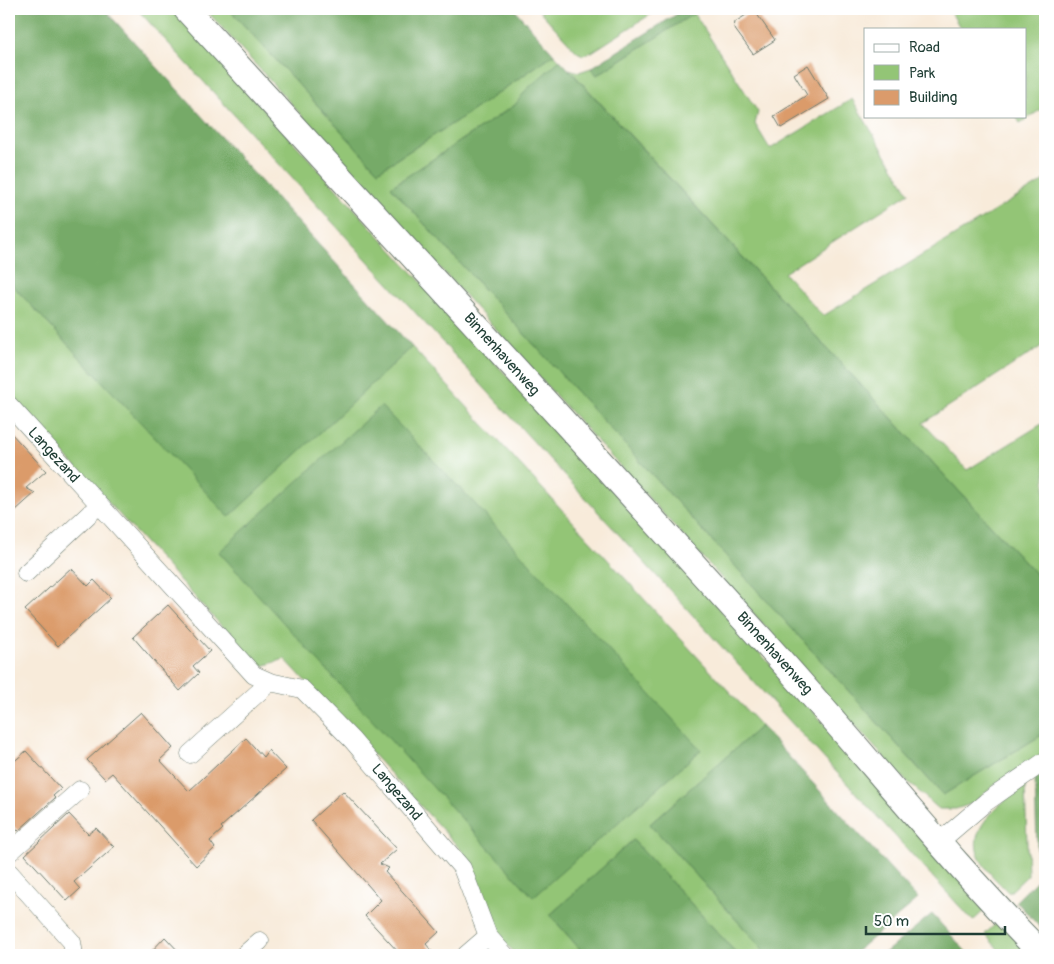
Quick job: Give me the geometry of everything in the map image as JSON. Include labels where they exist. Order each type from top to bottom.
[{"type":"street","name":"Binnenhavenweg","points":[[186,9],[817,700],[944,838],[1045,943]]},
{"type":"street","name":"Langezand","points":[[9,406],[254,675],[270,682],[302,689],[352,740],[462,868],[488,936],[505,955]]},
{"type":"street","points":[[26,573],[99,505]]},
{"type":"street","points":[[190,754],[270,682]]},
{"type":"street","points":[[944,838],[986,802],[1045,761]]},
{"type":"street","points":[[9,853],[80,790]]},
{"type":"street","name":"Binnenhavenweg","points":[[944,838],[998,910],[1043,955]]},
{"type":"street","points":[[9,872],[72,942],[74,955]]},
{"type":"street","points":[[466,955],[488,936]]},
{"type":"street","points":[[244,955],[260,941]]},
{"type":"green space","points":[[9,9],[104,9],[412,347],[229,517],[13,286],[9,265]]},
{"type":"green space","points":[[137,9],[172,9],[990,905],[973,921]]},
{"type":"green space","points":[[205,9],[229,9],[378,171],[469,113],[554,54],[560,60],[515,105],[391,187],[943,795],[1045,733],[1045,753],[992,787],[974,803],[956,809],[939,809],[900,775]]},
{"type":"green space","points":[[229,9],[514,9],[554,54],[469,113],[378,171]]},
{"type":"green space","points":[[538,9],[659,9],[592,52],[583,55],[577,52]]},
{"type":"green space","points":[[685,9],[701,9],[597,75],[591,68]]},
{"type":"green space","points":[[949,9],[1045,9],[1045,107],[1020,123],[1017,118],[1026,118],[1026,28],[960,28]]},
{"type":"green space","points":[[694,13],[758,112],[755,124],[770,149],[852,99],[909,193],[784,273],[823,316],[1045,180],[1045,344],[923,423],[967,470],[1045,422],[1045,584],[569,69],[579,72],[591,68],[597,75]]},
{"type":"green space","points":[[560,60],[1045,584],[1045,733],[943,795],[391,187],[515,105],[526,90]]},
{"type":"green space","points":[[9,265],[13,286],[229,516],[412,347],[761,726],[650,824],[768,955],[738,955],[633,840],[550,915],[585,955],[517,955],[487,926],[463,852],[285,659],[259,667],[9,394]]},
{"type":"green space","points":[[381,406],[476,505],[701,750],[533,897],[219,552]]},
{"type":"green space","points":[[761,726],[918,899],[852,955],[768,955],[650,824]]},
{"type":"green space","points":[[1045,772],[1045,933],[1016,901],[1038,879],[1035,778]]},
{"type":"green space","points":[[1025,785],[1028,875],[1009,893],[984,865],[978,854],[976,843],[978,833],[990,814]]},
{"type":"green space","points":[[633,840],[738,955],[585,955],[550,915]]},
{"type":"green space","points":[[932,914],[969,955],[882,955],[887,951]]},
{"type":"green space","points":[[1002,918],[1036,955],[1003,955],[985,934]]},
{"type":"building","points":[[754,10],[775,40],[753,54],[734,28],[735,22]]},
{"type":"building","points":[[808,65],[829,99],[781,128],[774,116],[807,95],[794,74]]},
{"type":"building","points":[[9,431],[46,471],[26,488],[35,493],[15,511],[9,504]]},
{"type":"building","points":[[71,568],[88,586],[94,580],[111,598],[58,646],[25,610]]},
{"type":"building","points":[[168,605],[210,651],[193,666],[199,673],[180,691],[133,637]]},
{"type":"building","points":[[141,712],[173,748],[160,760],[189,791],[246,738],[263,757],[268,750],[286,769],[221,827],[223,829],[210,841],[215,848],[196,866],[112,773],[105,779],[87,760]]},
{"type":"building","points":[[26,751],[61,789],[53,796],[55,798],[18,831],[9,822],[9,766]]},
{"type":"building","points":[[343,791],[397,849],[380,864],[389,868],[385,872],[439,932],[426,944],[435,955],[401,955],[365,916],[381,900],[311,820]]},
{"type":"building","points":[[69,814],[88,834],[96,828],[114,847],[74,882],[80,889],[67,901],[25,855]]},
{"type":"building","points":[[165,937],[182,955],[148,955]]}]
